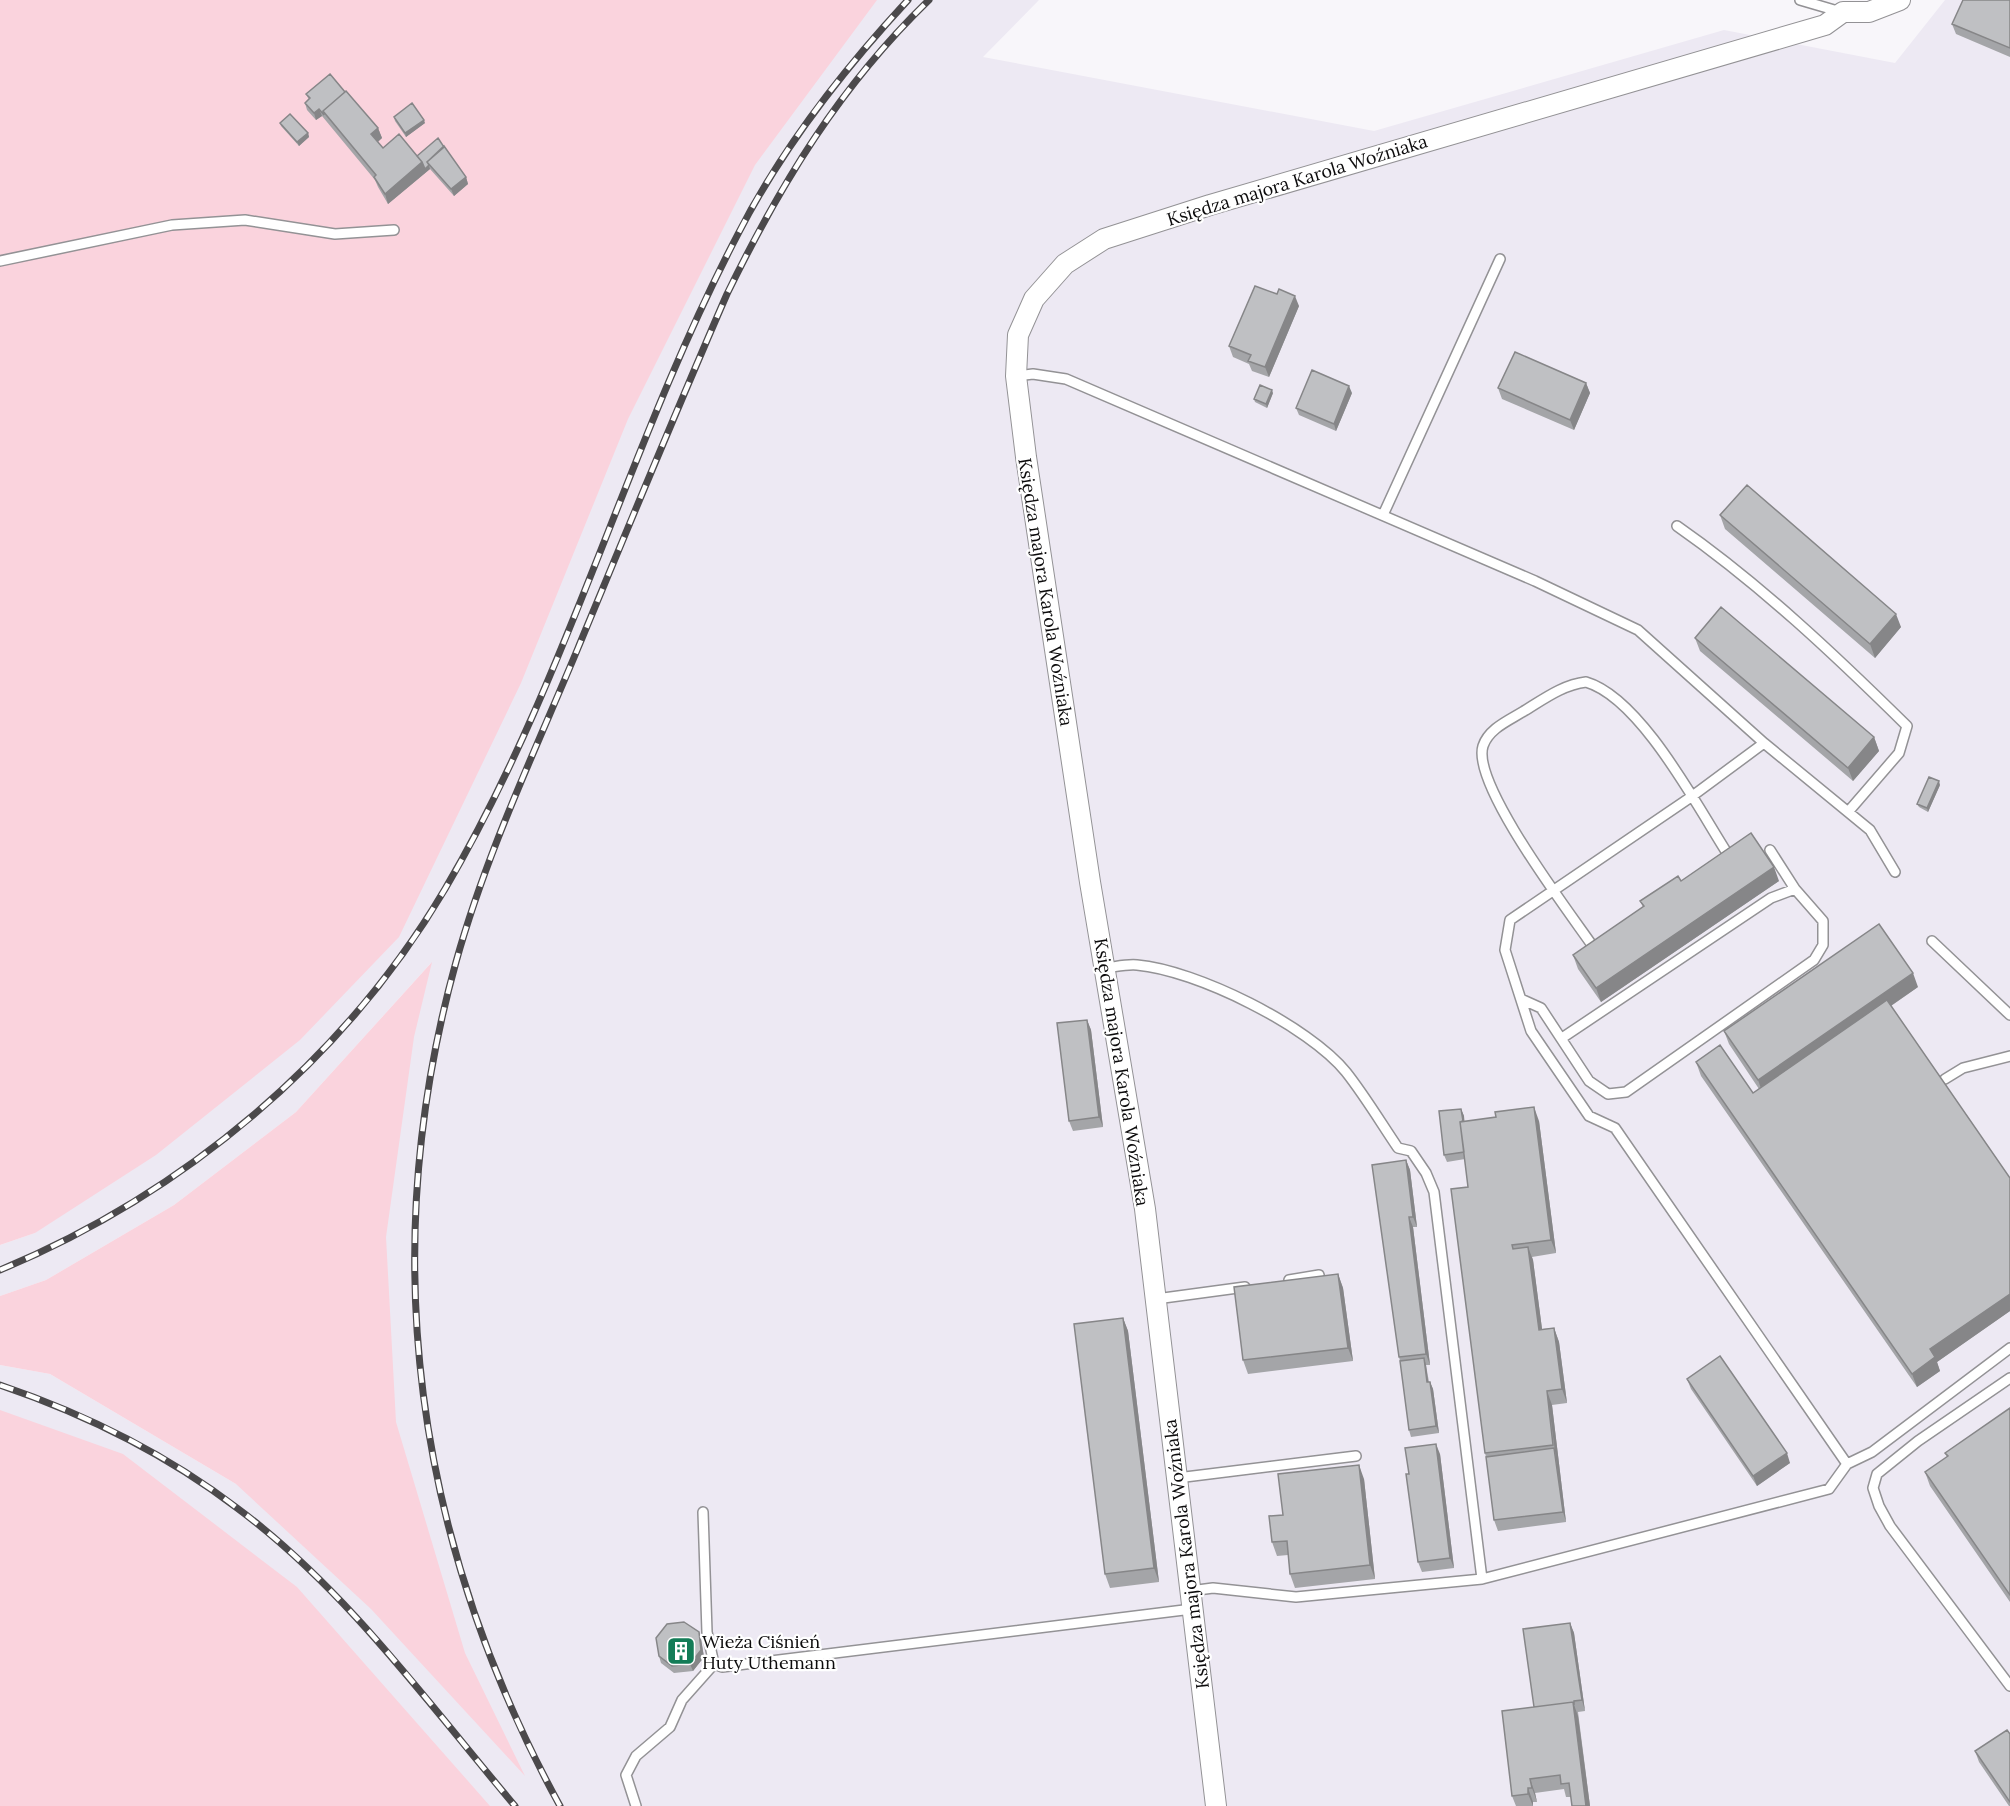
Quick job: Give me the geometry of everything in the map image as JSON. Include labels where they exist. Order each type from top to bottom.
[{"type":"street","name":"Księdza majora Karola Woźniaka","points":[[1216,1806],[1145,1209],[1105,968],[1016,376],[1018,335],[1034,299],[1065,264],[1104,239],[1222,201],[1825,25],[1843,12],[1869,12],[1900,0]]},
{"type":"lane","points":[[1800,0],[1843,12]]},
{"type":"lane","points":[[0,261],[172,225],[245,220],[334,234],[394,230]]},
{"type":"lane","points":[[1383,515],[1500,259]]},
{"type":"lane","points":[[1016,376],[1033,374],[1066,379],[1536,581],[1638,630],[1764,743],[1870,830],[1895,872]]},
{"type":"lane","points":[[1677,526],[1721,557],[1844,664],[1907,726],[1899,753],[1848,812]]},
{"type":"lane","points":[[1586,682],[1602,687],[1641,723],[1729,856],[1594,948],[1553,889],[1506,818],[1482,760],[1483,746],[1490,732],[1568,685],[1586,682]]},
{"type":"lane","points":[[1764,743],[1691,797],[1510,920],[1505,950],[1531,1031],[1589,1116],[1615,1128],[1847,1464]]},
{"type":"lane","points":[[1521,999],[1541,1008],[1589,1081],[1608,1094],[1626,1092],[1814,960],[1823,945],[1823,921],[1795,889],[1770,850]]},
{"type":"lane","points":[[1562,1038],[1771,898],[1795,889]]},
{"type":"lane","points":[[1932,942],[2010,1015]]},
{"type":"lane","points":[[1105,968],[1136,965],[1168,971],[1212,985],[1282,1020],[1346,1071],[1398,1148],[1411,1151],[1426,1173],[1434,1192],[1482,1579]]},
{"type":"lane","points":[[1945,1079],[1963,1068],[2010,1056]]},
{"type":"lane","points":[[1275,1283],[1319,1275]]},
{"type":"lane","points":[[1156,1299],[1253,1286]]},
{"type":"lane","points":[[714,1664],[722,1667],[1191,1600],[1214,1588],[1296,1597],[1482,1579],[1829,1489],[1847,1464],[1872,1452],[2010,1348]]},
{"type":"lane","points":[[2010,1378],[1918,1441],[1877,1473],[1873,1488],[1879,1506],[1890,1526],[2010,1686]]},
{"type":"lane","points":[[1177,1479],[1356,1456]]},
{"type":"lane","points":[[703,1512],[707,1632],[714,1664]]},
{"type":"lane","points":[[636,1806],[626,1775],[636,1756],[670,1727],[682,1700],[714,1664]]},
{"type":"shaded area","points":[[0,0],[877,0],[755,165],[628,419],[521,683],[399,937],[300,1040],[156,1155],[35,1233],[0,1245]]},
{"type":"shaded area","points":[[857,0],[1039,0],[983,57],[1374,131],[1724,30],[1895,63],[1945,0],[2010,0],[2010,1806],[468,1806],[0,1415],[0,1365],[50,1374],[236,1484],[376,1265],[397,1085],[431,963],[296,1112],[174,1205],[46,1280],[0,1296],[0,1245],[35,1233],[692,211]]},
{"type":"shaded area","points":[[432,962],[414,1037],[386,1237],[396,1422],[465,1653],[525,1776],[371,1609],[236,1484],[50,1374],[0,1365],[0,1296],[46,1280],[174,1205],[296,1112]]},
{"type":"shaded area","points":[[0,1410],[123,1454],[297,1587],[490,1806],[0,1806]]},
{"type":"building","points":[[1963,0],[2010,0],[2010,48],[1952,24]]},
{"type":"building","points":[[330,74],[345,92],[323,111],[324,115],[319,109],[314,113],[305,103],[310,98],[306,94]]},
{"type":"building","points":[[346,91],[378,128],[371,134],[383,148],[399,134],[422,162],[385,194],[374,177],[376,175],[323,111]]},
{"type":"building","points":[[412,103],[424,120],[405,133],[394,117]]},
{"type":"building","points":[[290,114],[308,133],[297,142],[280,123]]},
{"type":"building","points":[[438,138],[444,147],[427,162],[429,165],[425,169],[417,156]]},
{"type":"building","points":[[444,146],[466,177],[451,189],[427,162]]},
{"type":"building","points":[[1255,286],[1277,294],[1279,289],[1295,296],[1265,367],[1248,361],[1251,355],[1229,346]]},
{"type":"building","points":[[1515,352],[1586,383],[1570,420],[1498,388]]},
{"type":"building","points":[[1312,370],[1349,386],[1334,424],[1296,408]]},
{"type":"building","points":[[1260,385],[1272,390],[1266,404],[1254,399]]},
{"type":"building","points":[[1747,485],[1896,614],[1870,644],[1720,515]]},
{"type":"building","points":[[1721,607],[1874,737],[1848,768],[1695,638]]},
{"type":"building","points":[[1929,777],[1939,781],[1927,808],[1917,804]]},
{"type":"building","points":[[1751,833],[1774,867],[1596,988],[1573,955],[1644,906],[1640,901],[1678,876],[1681,881]]},
{"type":"building","points":[[1879,924],[1913,973],[1758,1080],[1724,1031]]},
{"type":"building","points":[[1887,1000],[2010,1178],[2010,1294],[1930,1349],[1935,1357],[1912,1374],[1696,1062],[1720,1045],[1753,1093]]},
{"type":"building","points":[[1087,1020],[1099,1117],[1069,1121],[1057,1023]]},
{"type":"building","points":[[1534,1107],[1551,1240],[1512,1245],[1513,1249],[1528,1247],[1539,1330],[1554,1328],[1562,1389],[1547,1391],[1553,1445],[1485,1453],[1451,1189],[1468,1187],[1460,1122],[1496,1117],[1495,1112]]},
{"type":"building","points":[[1461,1109],[1463,1121],[1460,1122],[1464,1152],[1444,1155],[1439,1111]]},
{"type":"building","points":[[1406,1160],[1413,1217],[1409,1217],[1426,1354],[1399,1357],[1372,1165]]},
{"type":"building","points":[[1338,1274],[1348,1348],[1243,1360],[1234,1287]]},
{"type":"building","points":[[1123,1318],[1154,1568],[1105,1574],[1074,1324]]},
{"type":"building","points":[[1720,1356],[1787,1453],[1753,1476],[1687,1379]]},
{"type":"building","points":[[1424,1358],[1436,1426],[1409,1430],[1400,1361]]},
{"type":"building","points":[[2010,1408],[2010,1595],[1925,1472],[1948,1456],[1945,1453]]},
{"type":"building","points":[[1436,1444],[1450,1558],[1418,1562],[1406,1474],[1409,1474],[1405,1448]]},
{"type":"building","points":[[1554,1448],[1563,1512],[1494,1520],[1486,1457]]},
{"type":"building","points":[[1359,1465],[1370,1565],[1290,1574],[1287,1541],[1272,1542],[1269,1516],[1283,1515],[1278,1474]]},
{"type":"building","name":"Wieża Ciśnień Huty Uthemann","points":[[684,1622],[699,1632],[701,1650],[690,1664],[672,1666],[659,1656],[656,1638],[667,1624]]},
{"type":"building","points":[[1570,1623],[1582,1700],[1574,1701],[1574,1705],[1573,1702],[1534,1707],[1523,1629]]},
{"type":"building","points":[[1573,1702],[1586,1806],[1572,1806],[1569,1783],[1561,1784],[1560,1775],[1530,1779],[1532,1788],[1528,1788],[1528,1794],[1512,1796],[1502,1711]]},
{"type":"building","points":[[2007,1730],[2010,1734],[2010,1802],[1975,1751]]},
{"type":"railway","points":[[0,1270],[68,1239],[133,1202],[195,1161],[253,1115],[308,1065],[359,1010],[404,951],[445,889],[488,810],[527,729],[663,397],[738,234],[774,171],[815,111],[860,54],[908,0]]},
{"type":"railway","points":[[560,1806],[511,1706],[471,1603],[442,1499],[423,1394],[415,1287],[418,1180],[431,1071],[456,962],[496,842],[727,294],[769,213],[815,138],[867,67],[929,0]]},
{"type":"railway","points":[[0,1385],[93,1422],[153,1453],[210,1488],[277,1540],[350,1611],[418,1688],[515,1806]]},
{"type":"place","name":"Wieża Ciśnień Huty Uthemann","points":[[681,1651]]}]
